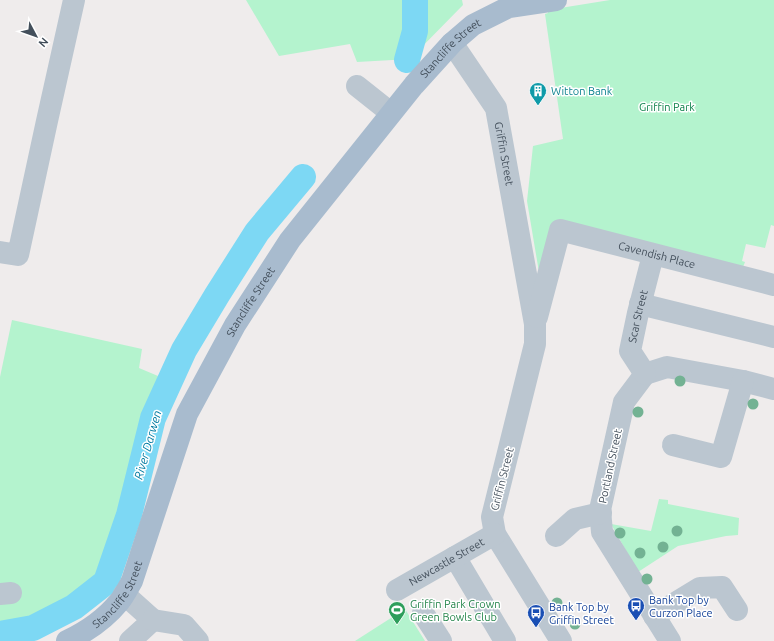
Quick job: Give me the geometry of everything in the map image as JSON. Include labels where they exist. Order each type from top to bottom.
[{"type":"main road","name":"Stancliffe Street","points":[[68,641],[78,636],[103,618],[120,601],[132,581],[187,414],[235,325],[290,240],[414,84],[452,43],[473,25],[506,4],[556,0]]},
{"type":"street","points":[[0,252],[18,255],[46,121],[74,0]]},
{"type":"street","name":"Griffin Street","points":[[452,43],[496,108],[535,324],[535,344],[492,517],[495,534],[561,641]]},
{"type":"street","points":[[357,86],[391,113]]},
{"type":"street","name":"Cavendish Place","points":[[554,251],[560,230],[774,286]]},
{"type":"street","name":"Griffin Street","points":[[535,324],[554,251]]},
{"type":"street","name":"Scar Street","points":[[645,374],[630,350],[653,255]]},
{"type":"street","points":[[640,304],[774,337]]},
{"type":"street","points":[[645,374],[667,367],[743,381],[774,389]]},
{"type":"street","name":"Portland Street","points":[[645,374],[624,402],[601,513],[602,532],[670,641]]},
{"type":"street","points":[[673,445],[721,457],[743,381]]},
{"type":"street","points":[[556,536],[575,519],[601,513]]},
{"type":"street","name":"Newcastle Street","points":[[397,590],[495,534]]},
{"type":"street","points":[[455,557],[505,641]]},
{"type":"street","points":[[654,616],[700,588],[722,586],[737,610]]},
{"type":"street","points":[[124,594],[153,620],[184,625],[198,641]]},
{"type":"street","points":[[423,612],[441,641]]},
{"type":"street","points":[[130,641],[153,620]]},
{"type":"green space","points":[[246,0],[462,0],[463,5],[410,59],[357,62],[350,44],[279,56]]},
{"type":"green space","name":"Griffin Park","points":[[610,0],[774,0],[774,226],[771,225],[765,248],[746,244],[742,261],[745,262],[743,267],[567,222],[541,284],[527,201],[533,146],[563,139],[545,14],[548,13],[548,10]]},
{"type":"green space","points":[[12,320],[142,349],[139,368],[158,376],[98,579],[76,595],[40,615],[27,620],[0,625],[0,377]]},
{"type":"green space","points":[[659,499],[668,500],[668,504],[739,518],[738,535],[678,546],[638,572],[611,524],[651,531]]},
{"type":"green space","name":"Griffin Park Crown Green Bowls Club","points":[[405,609],[425,641],[355,641]]},
{"type":"waterway","name":"River Darwen","points":[[407,60],[415,31],[415,0]]},
{"type":"waterway","name":"River Darwen","points":[[0,634],[33,628],[74,607],[106,582],[129,515],[153,418],[184,350],[257,232],[303,177]]},
{"type":"place","name":"Witton Bank","points":[[538,106]]},
{"type":"place","name":"Bank Top by Curzon Place","points":[[636,621]]},
{"type":"place","name":"Griffin Park Crown Green Bowls Club","points":[[397,625]]},
{"type":"place","name":"Bank Top by Griffin Street","points":[[536,628]]}]
